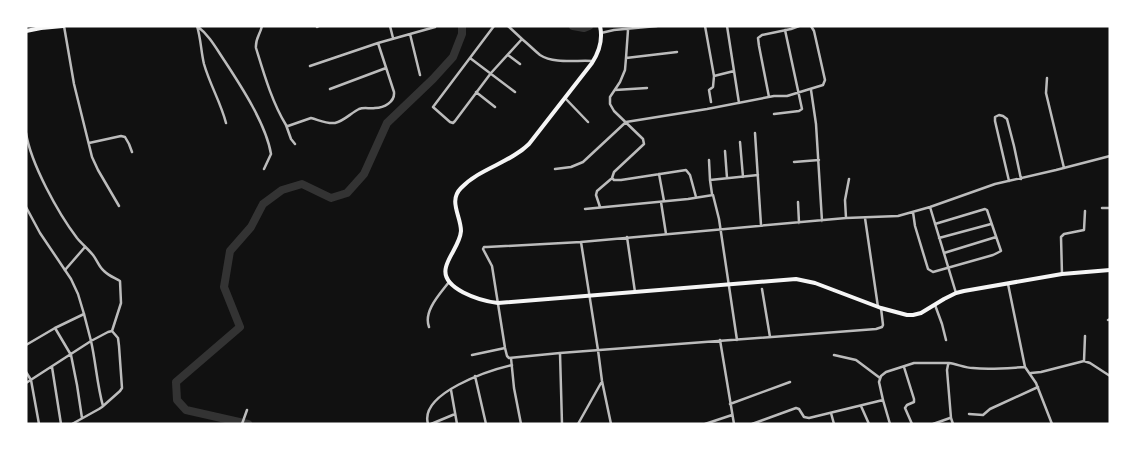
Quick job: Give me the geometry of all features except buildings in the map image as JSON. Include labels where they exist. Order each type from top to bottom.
[{"type":"highway","points":[[26,31],[64,26]]},
{"type":"highway","points":[[601,29],[599,50],[594,61],[529,144],[508,159],[470,180],[457,193],[454,204],[461,223],[460,234],[446,267],[446,275],[449,282],[463,292],[476,298],[498,303],[796,279],[911,316],[921,313],[956,293],[1062,274],[1110,270]]},
{"type":"street","points":[[64,26],[74,84],[92,157],[119,206]]},
{"type":"street","points":[[197,26],[204,64],[226,123]]},
{"type":"street","points":[[197,26],[209,38],[254,110],[267,138],[271,154],[264,169]]},
{"type":"street","points":[[262,26],[255,42],[256,48],[272,96],[295,144]]},
{"type":"street","points":[[390,26],[393,38]]},
{"type":"street","points":[[494,26],[433,108],[449,122],[453,123],[491,73],[522,39]]},
{"type":"street","points":[[508,26],[546,58],[594,61]]},
{"type":"street","points":[[601,29],[628,30],[657,26]]},
{"type":"street","points":[[705,26],[714,76],[713,87],[709,90],[711,102]]},
{"type":"street","points":[[727,26],[739,103]]},
{"type":"street","points":[[770,97],[758,38],[762,35],[799,26]]},
{"type":"street","points":[[555,169],[571,167],[583,162],[626,122],[799,93],[823,85],[826,80],[811,26]]},
{"type":"street","points":[[310,66],[425,28],[435,27]]},
{"type":"street","points":[[600,207],[596,194],[597,190],[612,178],[613,174],[644,144],[643,139],[614,111],[610,104],[610,97],[623,77],[628,30]]},
{"type":"street","points":[[774,114],[801,110],[802,107],[785,30]]},
{"type":"street","points":[[410,34],[420,75]]},
{"type":"street","points":[[286,125],[291,126],[311,118],[320,122],[333,123],[340,121],[359,109],[378,108],[392,101],[395,96],[378,43]]},
{"type":"street","points":[[626,58],[677,52]]},
{"type":"street","points":[[508,55],[520,64]]},
{"type":"street","points":[[470,58],[515,92]]},
{"type":"street","points":[[330,89],[386,68]]},
{"type":"street","points":[[714,76],[734,71]]},
{"type":"street","points":[[1047,78],[1046,93],[1064,168]]},
{"type":"street","points":[[615,90],[647,88]]},
{"type":"street","points":[[811,90],[816,124],[822,221]]},
{"type":"street","points":[[476,92],[495,107]]},
{"type":"street","points":[[565,98],[588,122]]},
{"type":"street","points":[[1009,181],[995,121],[997,115],[1001,115],[1006,119],[1021,179]]},
{"type":"street","points":[[26,133],[27,146],[51,197],[65,221],[95,258],[101,269],[121,282],[121,303],[112,331]]},
{"type":"street","points":[[755,133],[761,225]]},
{"type":"street","points":[[89,143],[120,136],[125,137],[132,152]]},
{"type":"street","points":[[740,142],[743,176]]},
{"type":"street","points":[[725,151],[727,178]]},
{"type":"street","points":[[865,218],[883,325],[878,329],[511,358],[507,356],[491,264],[484,252],[484,247],[581,242],[761,225],[894,216],[930,207],[995,184],[1110,156]]},
{"type":"street","points":[[709,160],[712,194],[715,198],[721,230],[737,340]]},
{"type":"street","points":[[794,162],[818,160]]},
{"type":"street","points":[[612,178],[616,180],[686,170],[690,175],[696,197]]},
{"type":"street","points":[[659,174],[666,234]]},
{"type":"street","points":[[710,180],[758,175]]},
{"type":"street","points":[[846,218],[845,200],[849,179]]},
{"type":"street","points":[[585,209],[712,194]]},
{"type":"street","points":[[798,202],[799,223]]},
{"type":"street","points":[[26,207],[78,294],[92,341],[103,406]]},
{"type":"street","points":[[930,207],[956,293]]},
{"type":"street","points":[[1102,208],[1110,208]]},
{"type":"street","points":[[913,212],[915,226],[928,269],[933,272],[1000,251],[987,210],[935,224]]},
{"type":"street","points":[[1062,274],[1061,237],[1064,234],[1084,230],[1085,211]]},
{"type":"street","points":[[939,238],[992,224]]},
{"type":"street","points":[[626,237],[635,292]]},
{"type":"street","points":[[944,253],[996,237]]},
{"type":"street","points":[[581,242],[610,424]]},
{"type":"street","points":[[65,270],[85,247]]},
{"type":"street","points":[[429,327],[427,321],[432,306],[449,282]]},
{"type":"street","points":[[1008,283],[1025,368],[1035,380],[1052,424]]},
{"type":"street","points":[[762,289],[770,337]]},
{"type":"street","points":[[935,305],[946,340]]},
{"type":"street","points":[[26,345],[84,314]]},
{"type":"street","points":[[55,328],[71,355],[78,385],[82,418]]},
{"type":"street","points":[[26,383],[92,341],[112,331]]},
{"type":"street","points":[[72,424],[103,406],[123,387],[120,347],[118,338],[112,331]]},
{"type":"street","points":[[1084,336],[1084,360]]},
{"type":"street","points":[[720,340],[734,424]]},
{"type":"street","points":[[472,355],[505,348]]},
{"type":"street","points":[[560,353],[562,424]]},
{"type":"street","points":[[834,355],[856,360],[880,378]]},
{"type":"street","points":[[511,358],[514,388],[521,424]]},
{"type":"street","points":[[1029,372],[1041,372],[1084,360],[1110,376]]},
{"type":"street","points":[[890,424],[878,382],[886,372],[914,364],[949,363],[971,368],[1025,368]]},
{"type":"street","points":[[949,363],[947,370],[953,424]]},
{"type":"street","points":[[455,414],[430,424],[427,415],[433,403],[439,397],[475,376],[512,365]]},
{"type":"street","points":[[904,366],[914,399],[914,402],[905,408],[912,424]]},
{"type":"street","points":[[52,367],[61,424]]},
{"type":"street","points":[[26,372],[31,379],[39,424]]},
{"type":"street","points":[[475,376],[486,424]]},
{"type":"street","points":[[578,424],[602,381]]},
{"type":"street","points":[[730,404],[790,382]]},
{"type":"street","points":[[969,414],[983,415],[990,409],[1038,387]]},
{"type":"street","points":[[451,390],[457,424]]},
{"type":"street","points":[[752,424],[796,408],[808,418],[883,400]]},
{"type":"street","points":[[861,406],[869,424]]},
{"type":"street","points":[[242,424],[247,410]]},
{"type":"street","points":[[831,413],[834,424]]},
{"type":"street","points":[[705,424],[719,422],[732,415]]},
{"type":"street","points":[[933,424],[951,418]]},
{"type":"waterway","points":[[248,424],[186,410],[177,400],[176,382],[240,327],[224,287],[230,251],[251,227],[263,204],[282,190],[302,184],[331,198],[347,193],[364,174],[387,123],[453,57],[462,34],[462,26]]},
{"type":"waterway","points":[[573,26],[584,28],[589,26]]}]
